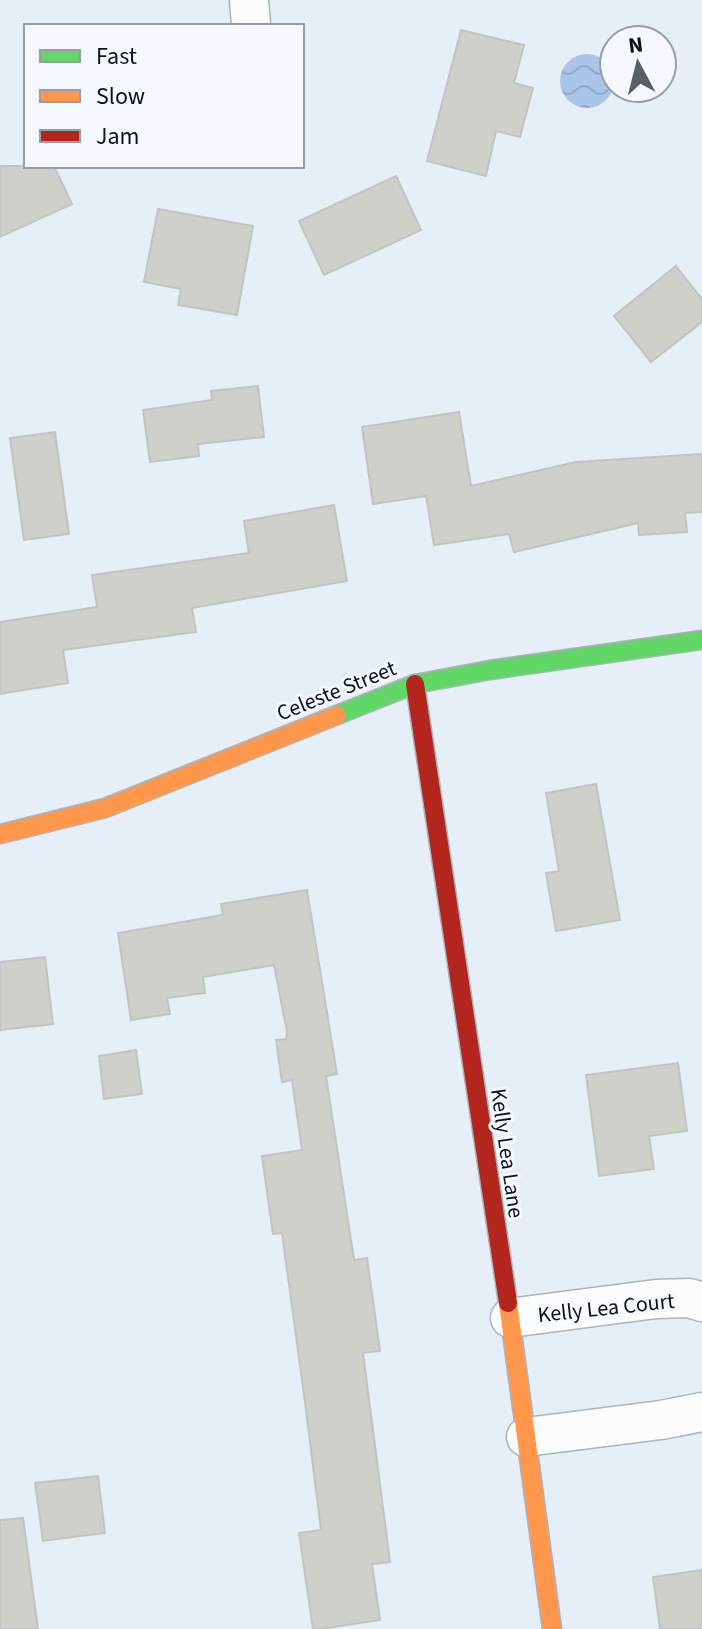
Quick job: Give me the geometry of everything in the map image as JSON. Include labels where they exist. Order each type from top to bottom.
[{"type":"street","name":"Celeste Street","points":[[0,834],[105,808],[415,684],[490,670],[702,640]]},
{"type":"street","name":"Kelly Lea Lane","points":[[415,684],[510,1318],[552,1629]]},
{"type":"street","name":"Kelly Lea Court","points":[[510,1318],[656,1299],[689,1298],[702,1302]]},
{"type":"street","points":[[526,1437],[702,1412]]},
{"type":"water","points":[[576,56],[598,56],[598,104],[601,104],[587,108],[576,106],[568,100],[562,92],[560,81],[562,70],[568,62]]},
{"type":"building","points":[[461,30],[524,45],[514,83],[533,88],[520,137],[496,131],[486,176],[427,161]]},
{"type":"building","points":[[0,166],[55,168],[72,204],[0,237]]},
{"type":"building","points":[[396,176],[421,230],[324,275],[299,221]]},
{"type":"building","points":[[158,209],[253,226],[237,315],[178,305],[181,289],[144,282]]},
{"type":"building","points":[[676,266],[702,299],[702,322],[651,362],[614,316]]},
{"type":"building","points":[[258,386],[264,437],[198,444],[199,456],[150,462],[143,410],[212,400],[211,391]]},
{"type":"building","points":[[459,412],[471,486],[576,462],[702,454],[702,512],[685,513],[687,532],[639,535],[638,523],[514,552],[509,534],[434,545],[426,496],[373,504],[362,427]]},
{"type":"building","points":[[55,432],[69,534],[24,540],[10,438]]},
{"type":"building","points":[[334,505],[347,581],[192,608],[196,632],[63,650],[68,683],[0,694],[0,622],[97,607],[92,575],[249,553],[244,521]]},
{"type":"building","points":[[596,784],[620,920],[556,931],[546,873],[559,871],[546,793]]},
{"type":"building","points":[[307,890],[337,1074],[326,1076],[354,1260],[367,1258],[380,1351],[363,1353],[390,1562],[372,1564],[380,1620],[321,1629],[313,1629],[299,1533],[321,1530],[282,1233],[273,1234],[262,1156],[302,1150],[292,1080],[282,1082],[276,1040],[286,1039],[287,1032],[274,965],[203,977],[205,993],[167,998],[170,1014],[131,1020],[118,933],[223,915],[221,904]]},
{"type":"building","points":[[45,957],[53,1024],[0,1030],[0,962]]},
{"type":"building","points":[[136,1050],[142,1094],[104,1099],[99,1056]]},
{"type":"building","points":[[678,1063],[687,1131],[649,1136],[654,1169],[599,1176],[586,1075]]},
{"type":"building","points":[[98,1476],[105,1533],[43,1541],[35,1483]]},
{"type":"building","points":[[23,1518],[38,1629],[0,1629],[0,1520]]},
{"type":"building","points":[[702,1570],[702,1629],[660,1629],[653,1577]]},
{"type":"traffic: fast","points":[[337,715],[415,684],[490,670],[702,640]]},
{"type":"traffic: slow","points":[[0,834],[105,808],[337,715]]},
{"type":"traffic: slow","points":[[508,1303],[552,1629]]},
{"type":"traffic: jam","points":[[415,684],[508,1303]]}]
